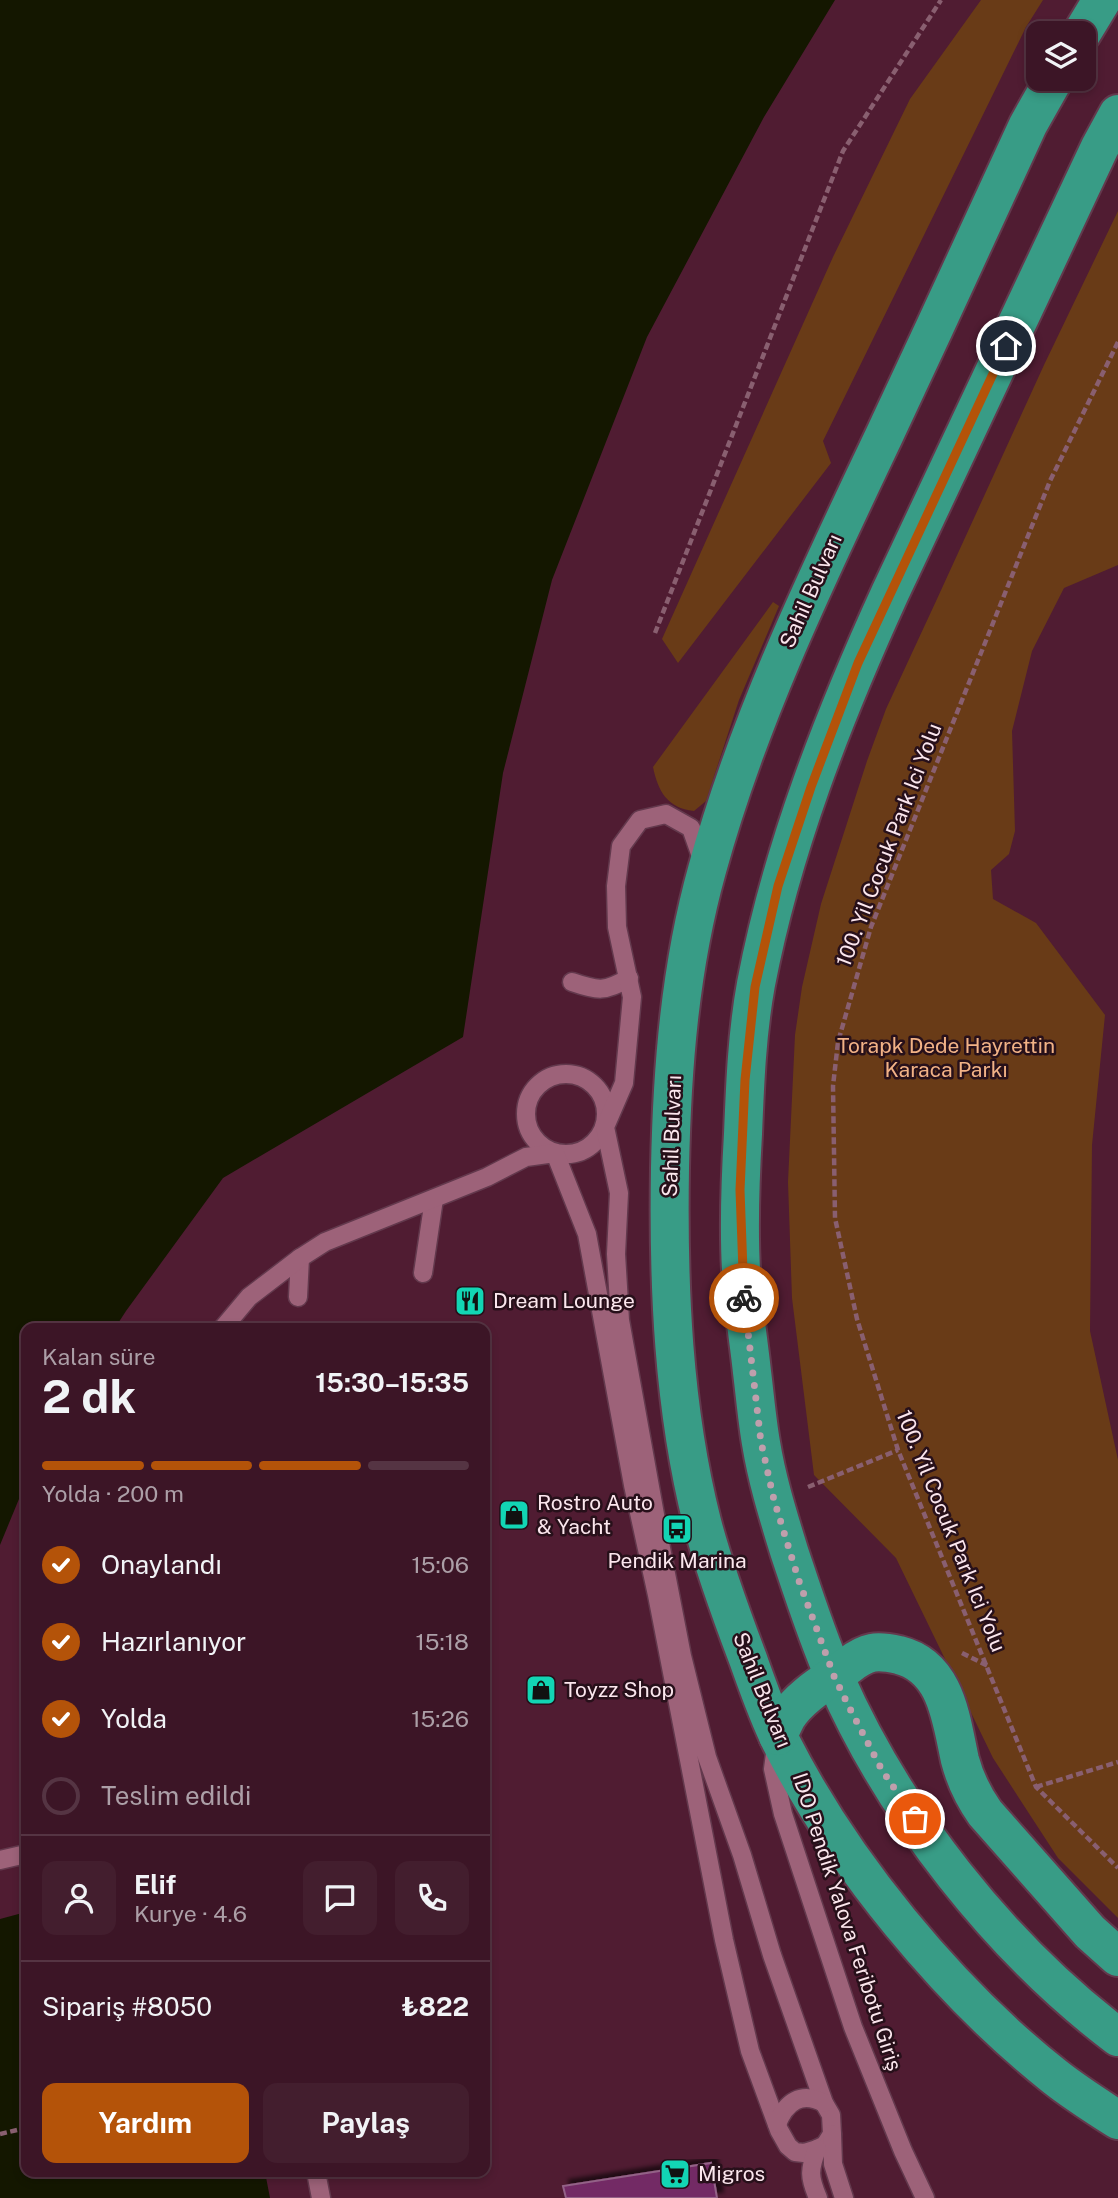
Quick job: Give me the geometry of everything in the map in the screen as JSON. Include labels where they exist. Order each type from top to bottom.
[{"type":"highway","points":[[1089,21],[1102,0]]},
{"type":"highway","name":"Sahil Bulvarı","points":[[1048,91],[1028,125],[816,578],[771,683],[706,872],[690,945],[677,1028],[671,1112],[669,1231],[681,1408],[702,1521],[735,1624],[778,1736],[816,1802],[866,1878],[938,1966],[984,2015],[1058,2080],[1118,2120]]},
{"type":"highway","points":[[1118,114],[923,520],[858,663],[811,787],[778,886],[755,987],[745,1080],[740,1190],[742,1285],[761,1442],[774,1500],[799,1581],[834,1676],[882,1770],[954,1875],[1046,1975],[1118,2036]]},
{"type":"highway","points":[[778,1736],[788,1715],[795,1708],[867,1653],[888,1653],[906,1657],[923,1668],[949,1706],[962,1766],[976,1800],[1090,1932],[1118,1957]]},
{"type":"lane","points":[[227,1323],[249,1297],[325,1242],[487,1177],[526,1157],[569,1154],[584,1150],[595,1142],[624,1083],[632,997],[617,926],[616,886],[621,846],[640,820],[666,814],[691,828],[706,872]]},
{"type":"lane","points":[[572,982],[601,990],[629,978]]},
{"type":"lane","points":[[810,2169],[788,2146],[750,2051],[724,1940],[657,1595],[630,1471],[587,1234],[555,1153],[538,1143],[530,1132],[526,1119],[531,1095],[547,1079],[560,1074],[574,1074],[591,1082],[600,1092],[605,1105],[604,1127],[619,1193],[616,1254],[620,1320],[682,1656],[707,1757],[742,1855],[772,1955],[824,2103],[831,2115],[833,2164],[844,2198]]},
{"type":"lane","points":[[423,1273],[434,1199]]},
{"type":"lane","points":[[298,1297],[300,1258]]},
{"type":"lane","name":"IDO Pendik Yalova Feribotu Giriş","points":[[778,1736],[773,1769],[783,1814],[853,2027],[923,2196]]},
{"type":"lane","points":[[0,1860],[21,1855]]},
{"type":"lane","points":[[777,2124],[787,2106],[797,2099],[807,2097],[824,2103]]},
{"type":"lane","points":[[795,2152],[804,2153],[817,2149],[825,2145],[832,2134]]},
{"type":"lane","points":[[817,2149],[810,2169],[818,2198]]},
{"type":"lane","points":[[317,2177],[321,2198]]},
{"type":"path","points":[[655,633],[843,151],[941,0]]},
{"type":"path","name":"100. Yil Cocuk Park Ici Yolu","points":[[1118,342],[1050,481],[871,927],[838,1042],[833,1086],[835,1218],[857,1320],[898,1450],[1036,1787],[1118,1868]]},
{"type":"path","points":[[774,1500],[898,1450]]},
{"type":"path","points":[[1036,1787],[1118,1762]]},
{"type":"path","points":[[0,2134],[21,2130]]},
{"type":"green space","points":[[981,0],[1043,0],[1030,21],[1026,21],[1026,27],[823,441],[831,463],[678,663],[662,639],[833,257],[910,99]]},
{"type":"green space","name":"Torapk Dede Hayrettin Karaca Parkı","points":[[1118,211],[1118,565],[1064,588],[1032,651],[1012,731],[1015,831],[1009,854],[991,870],[993,899],[1036,923],[1105,1015],[1092,1145],[1090,1331],[1118,1460],[1118,1918],[1058,1858],[993,1758],[896,1558],[814,1475],[792,1298],[788,1182],[795,1035],[802,987],[821,904],[867,761],[886,709]]},
{"type":"green space","points":[[773,602],[779,606],[739,700],[706,801],[694,811],[677,806],[661,791],[653,767]]},
{"type":"shaded area","points":[[0,0],[835,0],[764,117],[647,337],[552,580],[503,773],[463,1037],[223,1178],[118,1323],[21,1323],[21,1494],[0,1545]]},
{"type":"shaded area","points":[[21,1913],[21,2177],[266,2177],[270,2198],[0,2198],[0,1919]]},
{"type":"building","name":"Migros","points":[[711,2163],[717,2198],[566,2198],[563,2186]]},
{"type":"way so far","points":[[744,1298],[761,1442],[774,1500],[799,1581],[834,1676],[849,1707],[882,1770],[915,1819]]},
{"type":"place","name":"Dream Lounge","points":[[470,1301]]},
{"type":"place","name":"Rostro Auto & Yacht","points":[[514,1515]]},
{"type":"place","name":"Pendik Marina","points":[[677,1529]]},
{"type":"place","name":"Toyzz Shop","points":[[541,1690]]},
{"type":"place","name":"Migros","points":[[675,2174]]},
{"type":"route","points":[[744,1298],[740,1190],[745,1080],[755,987],[778,886],[811,787],[858,663],[1006,346]]}]
